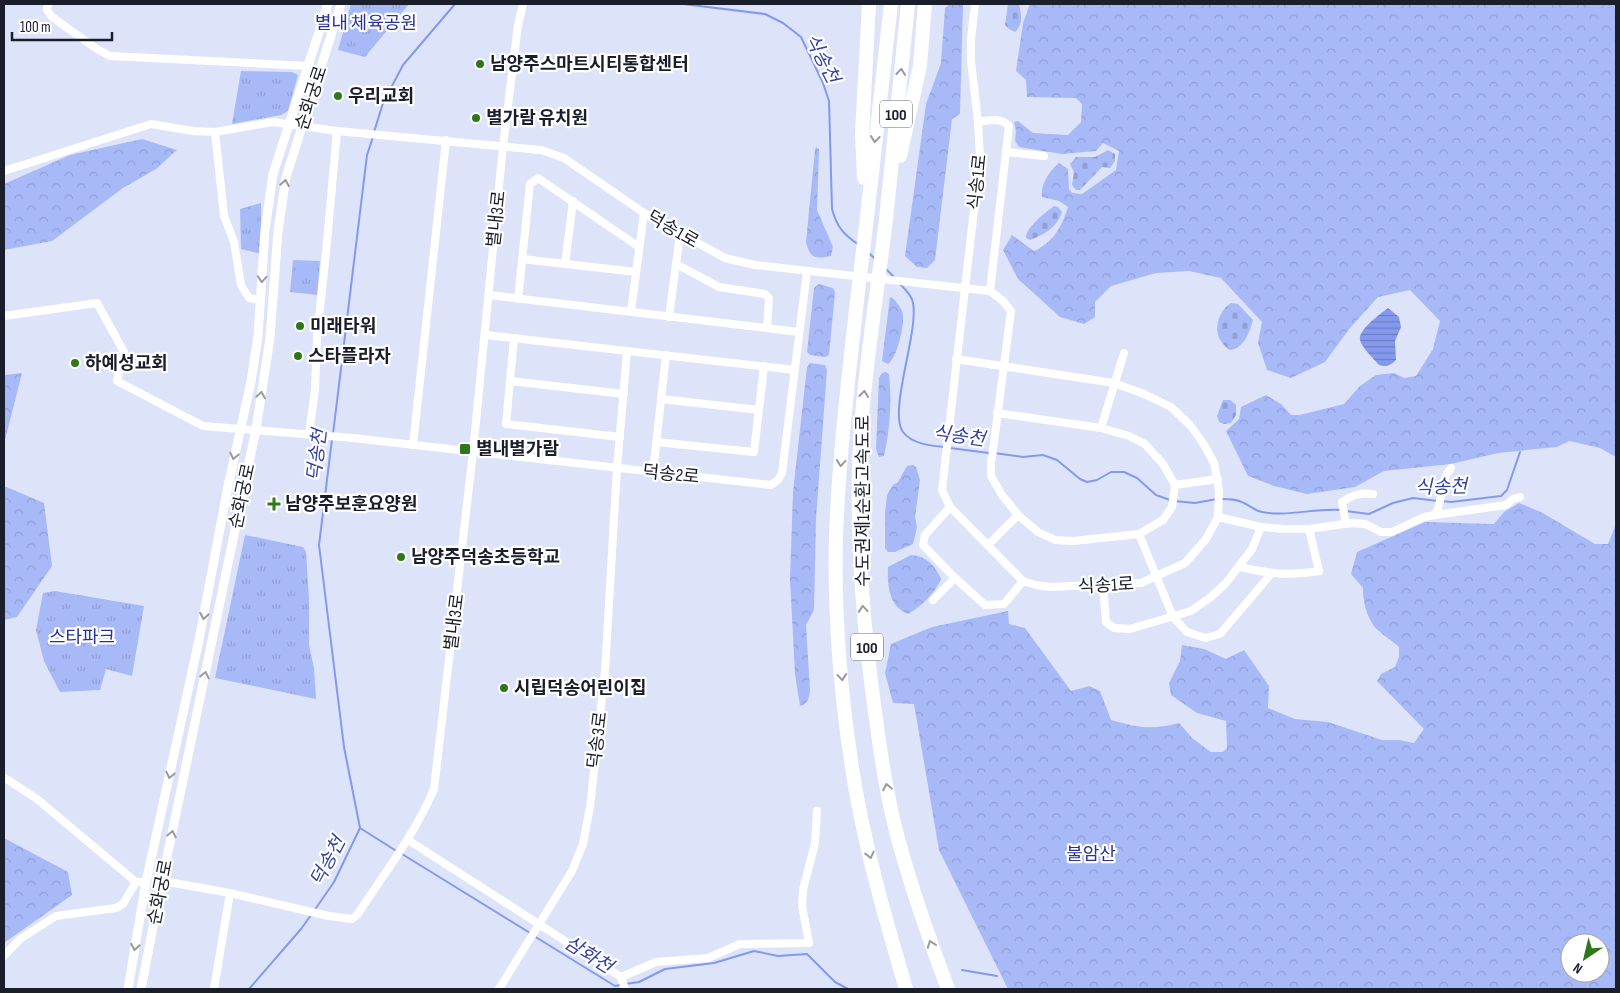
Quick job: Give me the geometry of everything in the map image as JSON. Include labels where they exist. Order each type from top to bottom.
[{"type":"highway","points":[[866,218],[862,134],[869,4]]},
{"type":"highway","name":"수도권제1순환고속도로","points":[[891,4],[850,356],[836,540],[839,639],[850,758],[856,798],[906,989]]},
{"type":"highway","name":"수도권제1순환고속도로","points":[[908,4],[886,221],[868,359],[860,446],[860,540],[864,624],[880,747],[894,824],[905,863],[948,989]]},
{"type":"highway","points":[[886,221],[920,66],[925,4]]},
{"type":"street","name":"순화궁로","points":[[48,4],[47,10],[52,17],[110,56],[309,66]]},
{"type":"street","name":"순화궁로","points":[[128,989],[146,882],[199,640],[239,428],[250,382],[258,336],[265,230],[274,174],[328,4]]},
{"type":"street","name":"순화궁로","points":[[141,989],[256,430],[270,338],[278,231],[286,177],[341,4]]},
{"type":"street","name":"별내3로","points":[[146,882],[162,881],[230,893],[289,908],[352,919],[357,915],[408,840],[424,812],[434,788],[473,452],[503,146],[518,25],[523,4]]},
{"type":"street","name":"식송1로","points":[[956,359],[1114,383],[1144,394],[1171,407],[1190,425],[1214,463],[1218,479],[1218,517],[1206,539],[1185,563],[1142,583],[1050,587],[1036,585],[1023,581],[950,507],[942,490],[956,359],[980,157],[971,54],[975,4]]},
{"type":"street","points":[[978,122],[997,119],[1009,126],[990,291],[1011,311],[1004,366],[997,413],[993,443],[991,476],[1002,496],[1018,515],[1038,532],[1055,540],[1073,541],[1139,534],[1163,520],[1172,507],[1175,485],[1164,464],[1144,444],[1129,436],[1101,428],[997,413]]},
{"type":"street","points":[[4,171],[151,124],[193,131],[215,132],[273,122],[337,131],[317,336],[316,390],[309,434],[203,426],[117,381],[124,352],[97,303],[4,316]]},
{"type":"street","name":"덕송1로","points":[[337,131],[541,150],[564,158],[644,212],[680,234],[726,258],[755,265],[990,291]]},
{"type":"street","points":[[215,132],[224,216],[234,242],[241,285],[249,298],[260,300]]},
{"type":"street","points":[[413,445],[446,140]]},
{"type":"street","points":[[1006,152],[1044,156]]},
{"type":"street","points":[[518,298],[530,184],[538,178],[639,247]]},
{"type":"street","points":[[565,264],[573,202]]},
{"type":"street","points":[[631,311],[644,212]]},
{"type":"street","points":[[669,316],[680,234]]},
{"type":"street","points":[[522,258],[636,272]]},
{"type":"street","points":[[676,264],[719,286],[766,294],[769,298],[767,328]]},
{"type":"street","name":"덕송2로","points":[[309,434],[771,485],[778,480],[782,473],[807,271]]},
{"type":"street","points":[[488,295],[799,332]]},
{"type":"street","points":[[484,335],[795,370]]},
{"type":"street","points":[[514,338],[506,424],[620,437]]},
{"type":"street","name":"덕송3로","points":[[499,989],[572,871],[583,844],[590,807],[606,671],[617,468],[627,351]]},
{"type":"street","points":[[1101,428],[1124,353]]},
{"type":"street","points":[[653,472],[666,355]]},
{"type":"street","points":[[656,442],[754,452],[764,366]]},
{"type":"street","points":[[510,381],[624,394]]},
{"type":"street","points":[[661,399],[759,410]]},
{"type":"street","points":[[1436,512],[1442,496],[1444,480],[1451,468]]},
{"type":"street","points":[[1175,485],[1218,479]]},
{"type":"street","points":[[1345,522],[1342,502],[1351,496],[1364,492],[1373,494]]},
{"type":"street","points":[[1218,517],[1261,527],[1284,529],[1309,529],[1345,522],[1366,524],[1380,532],[1392,532],[1436,512],[1506,506],[1514,499],[1520,498]]},
{"type":"street","points":[[950,507],[925,535],[923,545],[955,578],[985,605],[1004,604],[1023,581]]},
{"type":"street","points":[[988,545],[1018,515]]},
{"type":"street","points":[[1103,586],[1106,622],[1114,628],[1130,629],[1191,611],[1211,597],[1240,567],[1252,550],[1261,527]]},
{"type":"street","points":[[1240,567],[1271,574],[1296,575],[1320,571],[1309,529]]},
{"type":"street","points":[[1139,534],[1173,617],[1187,632],[1205,638],[1220,634],[1271,574]]},
{"type":"street","points":[[933,600],[955,578]]},
{"type":"street","points":[[5,778],[37,799],[136,882],[146,882]]},
{"type":"street","points":[[408,840],[537,928],[623,983],[656,962],[708,958],[740,944],[808,943],[802,906],[803,890],[815,843],[817,811]]},
{"type":"street","points":[[4,956],[20,939],[56,916],[116,908],[123,904],[136,882]]},
{"type":"street","points":[[214,989],[230,893]]},
{"type":"green space","name":"별내 체육공원","points":[[351,4],[409,4],[365,57],[338,50]]},
{"type":"green space","points":[[950,4],[963,5],[960,114],[952,119],[935,260],[927,268],[917,267],[905,256],[926,104],[941,63],[945,8]]},
{"type":"green space","points":[[1008,4],[1019,4],[1021,22],[1015,32],[1005,25]]},
{"type":"green space","points":[[1030,4],[1616,4],[1616,457],[1600,448],[1569,441],[1557,447],[1498,453],[1451,464],[1384,471],[1355,487],[1307,494],[1274,486],[1248,476],[1226,431],[1239,419],[1241,407],[1266,395],[1281,404],[1291,415],[1300,415],[1344,404],[1360,386],[1376,375],[1394,373],[1404,378],[1416,376],[1433,349],[1440,321],[1410,290],[1378,297],[1350,328],[1325,362],[1291,378],[1267,370],[1258,343],[1262,322],[1221,278],[1189,271],[1156,273],[1111,286],[1095,302],[1095,317],[1084,324],[1060,317],[1018,279],[1003,250],[1012,235],[1034,251],[1052,239],[1056,233],[1068,207],[1059,201],[1042,197],[1042,192],[1046,178],[1059,163],[1068,169],[1069,189],[1072,193],[1082,194],[1116,170],[1119,151],[1103,143],[1096,151],[1062,154],[1019,147],[1015,141],[1016,131],[1014,122],[1018,121],[1033,133],[1068,135],[1081,122],[1082,104],[1076,98],[1027,97],[1026,80],[1016,71],[1023,23]]},
{"type":"green space","points":[[241,71],[292,72],[298,75],[288,111],[281,115],[232,124]]},
{"type":"green space","points":[[142,139],[177,150],[156,169],[123,188],[52,241],[4,250],[4,184],[70,155]]},
{"type":"green space","points":[[816,147],[819,149],[817,210],[833,247],[831,256],[821,257],[814,256],[809,252],[806,242]]},
{"type":"green space","points":[[1108,150],[1115,154],[1115,161],[1110,168],[1102,167],[1080,190],[1076,190],[1072,185],[1074,172],[1070,164],[1076,157],[1095,157]]},
{"type":"green space","points":[[261,203],[261,254],[241,249],[240,209]]},
{"type":"green space","points":[[1054,206],[1058,207],[1062,212],[1053,227],[1035,238],[1030,240],[1026,238],[1032,225]]},
{"type":"green space","points":[[293,260],[320,261],[317,295],[290,292]]},
{"type":"green space","points":[[819,284],[833,288],[835,292],[829,355],[825,357],[810,355],[807,352],[814,288]]},
{"type":"green space","points":[[890,297],[894,299],[901,309],[903,321],[897,349],[888,364],[882,361]]},
{"type":"green space","points":[[1231,303],[1238,304],[1253,320],[1248,335],[1239,347],[1229,350],[1219,338],[1217,328],[1221,314]]},
{"type":"green space","points":[[810,363],[825,365],[827,370],[816,519],[814,610],[806,625],[810,691],[809,698],[800,706],[795,674],[790,579],[793,492],[807,367]]},
{"type":"green space","points":[[886,372],[889,374],[890,415],[884,456],[879,457],[876,449],[879,378],[882,373]]},
{"type":"green space","points":[[22,373],[4,444],[4,375]]},
{"type":"green space","points":[[1223,400],[1230,400],[1236,405],[1236,415],[1231,423],[1224,424],[1219,422],[1217,416]]},
{"type":"green space","points":[[913,465],[916,467],[920,480],[915,517],[917,527],[913,544],[895,552],[888,552],[885,548],[887,495],[893,485],[898,482],[907,466]]},
{"type":"green space","points":[[4,486],[44,503],[52,566],[17,617],[4,620]]},
{"type":"green space","name":"불암산","points":[[1519,503],[1541,512],[1595,544],[1608,544],[1616,524],[1616,989],[1008,989],[939,850],[914,704],[893,703],[885,673],[891,644],[932,627],[1008,611],[1009,624],[1025,628],[1071,691],[1089,686],[1100,691],[1111,720],[1145,727],[1160,727],[1179,723],[1192,738],[1211,752],[1223,752],[1227,748],[1226,721],[1197,713],[1171,695],[1169,683],[1180,661],[1182,645],[1204,649],[1226,659],[1244,650],[1269,686],[1268,708],[1295,719],[1328,722],[1382,740],[1399,740],[1414,743],[1424,729],[1377,681],[1381,674],[1395,667],[1399,657],[1399,647],[1376,628],[1367,613],[1363,588],[1351,574],[1357,552],[1425,522],[1494,524],[1504,512]]},
{"type":"green space","points":[[245,535],[303,547],[306,552],[309,645],[314,668],[316,699],[215,678]]},
{"type":"green space","points":[[911,555],[926,559],[936,569],[941,579],[928,599],[908,614],[902,611],[893,601],[889,588],[888,567]]},
{"type":"green space","name":"스타파크","points":[[55,591],[144,606],[132,676],[106,669],[100,690],[60,692],[44,661],[36,630],[43,593]]},
{"type":"green space","points":[[4,838],[68,872],[72,895],[4,943]]},
{"type":"shaded area","points":[[1388,308],[1399,317],[1401,327],[1395,341],[1396,360],[1389,365],[1382,366],[1366,350],[1361,343],[1360,336],[1370,322]]},
{"type":"waterway","name":"덕송천","points":[[374,132],[383,103],[403,65],[455,4]]},
{"type":"waterway","name":"식송천","points":[[683,4],[765,14],[783,23],[801,37],[823,83],[829,101],[832,209],[841,230],[859,245]]},
{"type":"waterway","name":"덕송천","points":[[333,434],[367,155],[373,137]]},
{"type":"waterway","name":"식송천","points":[[868,252],[876,260]]},
{"type":"waterway","name":"식송천","points":[[885,268],[894,277]]},
{"type":"waterway","name":"식송천","points":[[900,284],[911,297],[914,316],[901,390],[899,422],[903,432],[911,439],[928,445],[945,447]]},
{"type":"waterway","name":"덕송천","points":[[314,911],[334,882],[360,828],[344,747],[319,545],[332,439]]},
{"type":"waterway","name":"식송천","points":[[950,448],[989,453]]},
{"type":"waterway","name":"식송천","points":[[1442,501],[1451,502],[1501,496],[1507,490],[1520,452]]},
{"type":"waterway","name":"식송천","points":[[994,453],[1023,457],[1043,455],[1057,460],[1080,479],[1087,482],[1097,480],[1111,472],[1124,472],[1137,478],[1156,495],[1170,500]]},
{"type":"waterway","name":"식송천","points":[[1346,511],[1369,514],[1393,503],[1413,498],[1438,501]]},
{"type":"waterway","name":"식송천","points":[[1174,501],[1195,503],[1217,499]]},
{"type":"waterway","name":"식송천","points":[[1221,499],[1239,501],[1258,511],[1270,513],[1341,510]]},
{"type":"waterway","name":"삼화천","points":[[360,828],[398,852]]},
{"type":"waterway","name":"삼화천","points":[[402,854],[530,933]]},
{"type":"waterway","name":"덕송천","points":[[249,989],[311,915]]},
{"type":"waterway","name":"삼화천","points":[[534,936],[615,986],[620,985]]},
{"type":"waterway","name":"삼화천","points":[[625,984],[639,982],[665,969],[714,963],[754,951],[778,956],[807,954],[835,982],[848,989]]},
{"type":"waterway","name":"삼화천","points":[[962,970],[997,976]]},
{"type":"place","name":"남양주스마트시티통합센터","points":[[480,64]]},
{"type":"place","name":"우리교회","points":[[338,96]]},
{"type":"place","name":"별가람 유치원","points":[[476,118]]},
{"type":"place","name":"미래타워","points":[[300,326]]},
{"type":"place","name":"스타플라자","points":[[298,356]]},
{"type":"place","name":"하예성교회","points":[[75,363]]},
{"type":"place","name":"별내별가람","points":[[465,449]]},
{"type":"place","name":"남양주보훈요양원","points":[[274,504]]},
{"type":"place","name":"남양주덕송초등학교","points":[[401,557]]},
{"type":"place","name":"시립덕송어린이집","points":[[504,688]]}]
